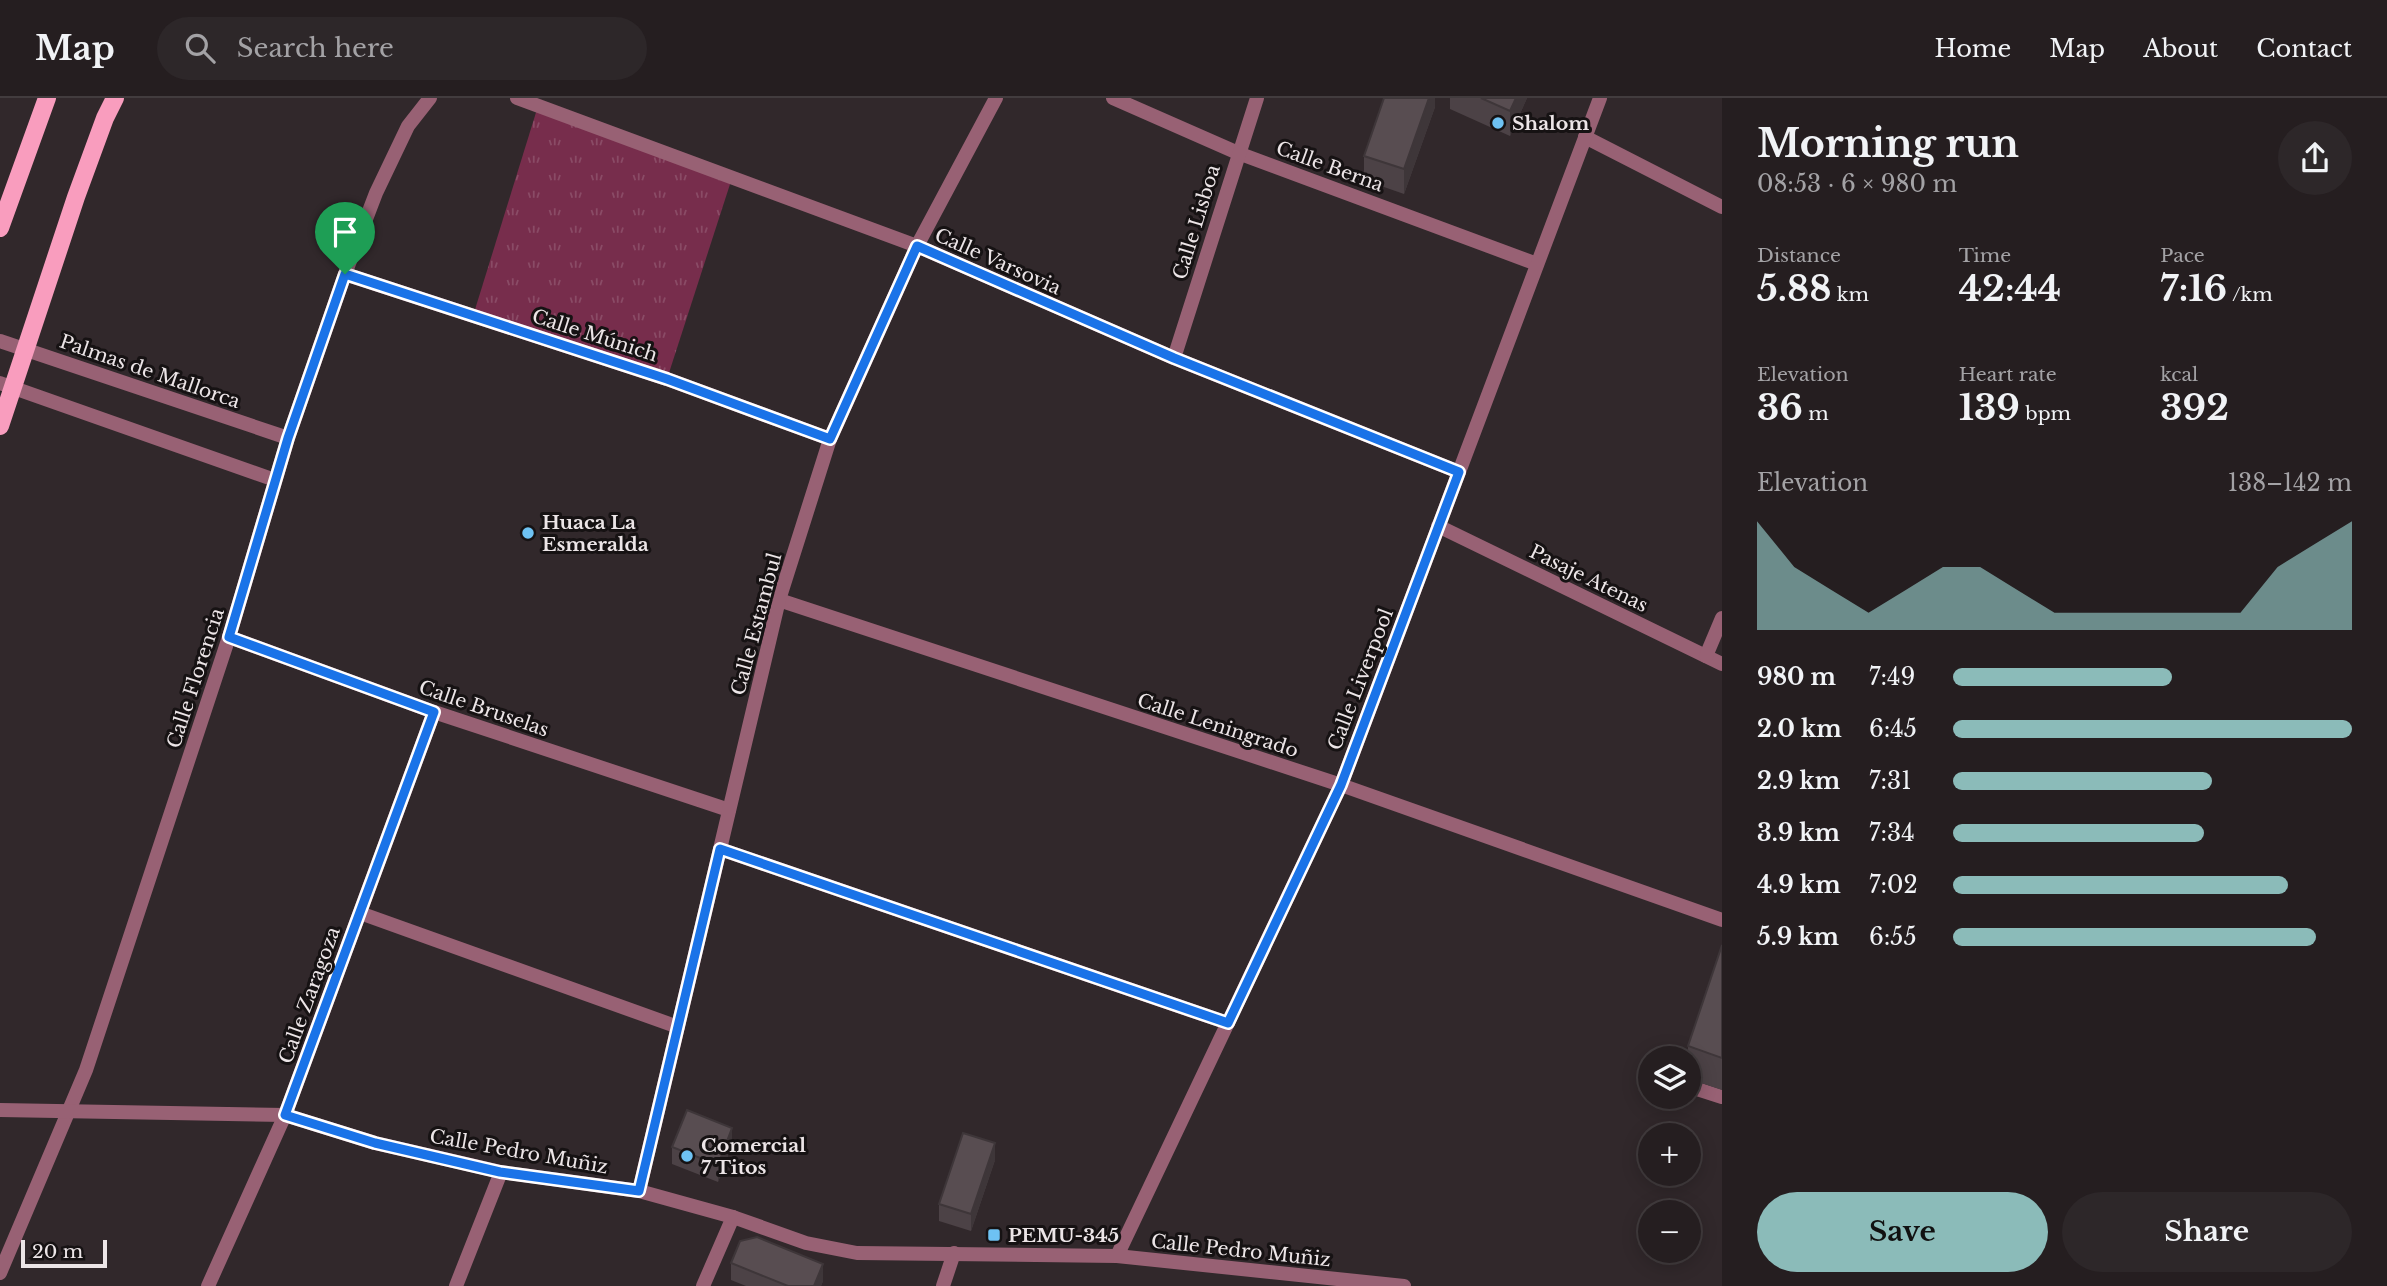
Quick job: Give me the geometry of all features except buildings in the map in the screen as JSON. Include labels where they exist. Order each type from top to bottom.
[{"type":"main road","points":[[0,228],[47,98]]},
{"type":"main road","points":[[0,426],[6,385],[25,350],[76,197],[115,98]]},
{"type":"street","name":"Calle Florencia","points":[[0,1273],[86,1070],[229,637],[288,438],[345,274],[376,193],[397,148],[408,126],[430,98]]},
{"type":"street","name":"Calle Varsovia","points":[[517,98],[917,246],[1174,358],[1459,472]]},
{"type":"street","name":"Calle Estambul","points":[[639,1191],[779,600],[830,439],[917,246],[996,98]]},
{"type":"street","name":"Calle Berna","points":[[1113,98],[1238,153],[1537,264]]},
{"type":"street","name":"Calle Lisboa","points":[[1174,358],[1257,98]]},
{"type":"street","name":"Calle Liverpool","points":[[1117,1256],[1341,785],[1600,98]]},
{"type":"street","points":[[1585,137],[1722,207]]},
{"type":"street","name":"Calle Múnich","points":[[345,274],[667,379],[830,439]]},
{"type":"street","name":"Palmas de Mallorca","points":[[0,341],[288,438]]},
{"type":"street","points":[[6,385],[275,480]]},
{"type":"street","name":"Pasaje Atenas","points":[[1438,526],[1722,664]]},
{"type":"street","name":"Calle Leningrado","points":[[779,600],[1341,785],[1722,920]]},
{"type":"street","points":[[1706,656],[1722,618]]},
{"type":"street","name":"Calle Bruselas","points":[[229,637],[434,712],[729,810]]},
{"type":"street","name":"Calle Zaragoza","points":[[208,1286],[285,1115],[434,712]]},
{"type":"street","points":[[720,849],[1228,1023]]},
{"type":"street","points":[[360,913],[678,1027]]},
{"type":"street","points":[[1701,1090],[1722,1097]]},
{"type":"street","name":"Calle Pedro Muñiz","points":[[0,1110],[285,1115],[375,1143],[500,1172],[639,1191],[733,1217],[806,1242],[857,1253],[1117,1256],[1401,1286]]},
{"type":"street","points":[[456,1286],[500,1172]]},
{"type":"street","points":[[703,1286],[733,1217]]},
{"type":"street","points":[[943,1286],[954,1253]]},
{"type":"green space","points":[[538,106],[732,178],[667,379],[473,316]]},
{"type":"place","name":"Shalom","points":[[1498,123]]},
{"type":"place","name":"Huaca La Esmeralda","points":[[528,533]]},
{"type":"place","name":"Comercial 7 Titos","points":[[687,1156]]},
{"type":"place","name":"PEMU-345","points":[[994,1235]]},
{"type":"route","points":[[917,246],[1174,358],[1459,472],[1341,785],[1228,1023],[720,849],[639,1191],[500,1172],[375,1143],[285,1115],[434,712],[229,637],[288,438],[345,274],[667,379],[830,439],[917,246]]}]
